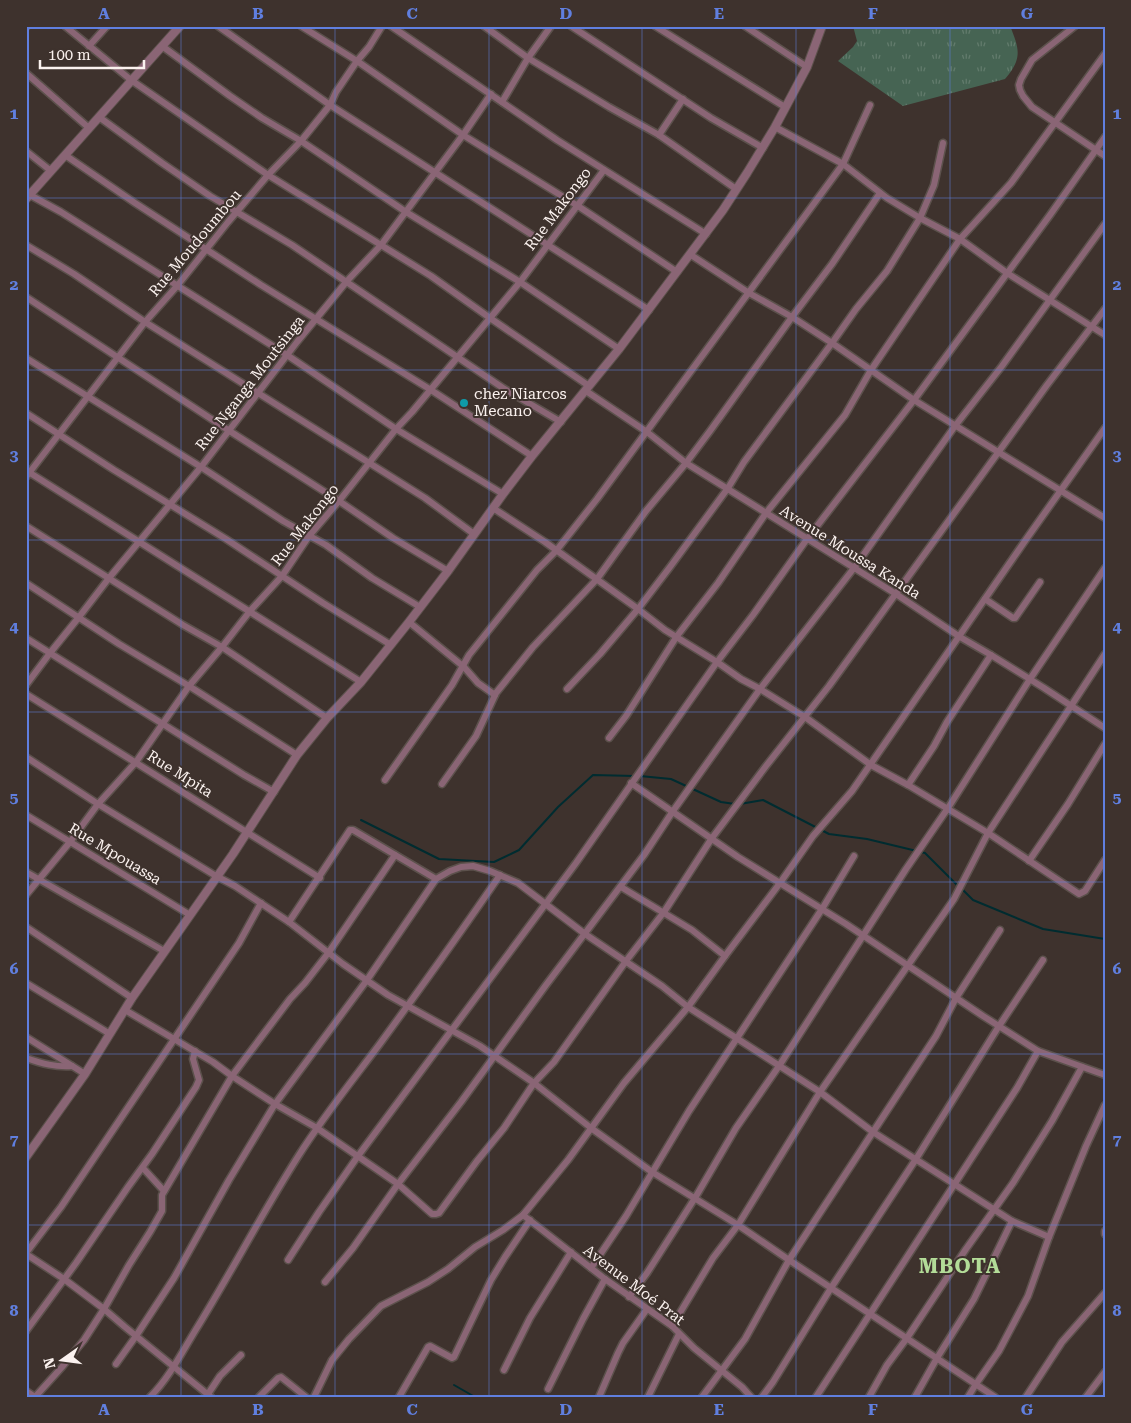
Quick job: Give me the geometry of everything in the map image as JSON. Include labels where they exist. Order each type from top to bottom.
[{"type":"street","name":"Avenue Moussa Kanda","points":[[65,26],[131,80],[268,175],[431,276],[588,388],[686,463],[896,594],[960,637],[991,654],[1105,728]]},
{"type":"street","points":[[90,46],[107,26]]},
{"type":"street","points":[[180,26],[28,197],[61,212],[287,355],[396,430],[503,494]]},
{"type":"street","points":[[218,26],[330,105],[649,310]]},
{"type":"street","points":[[300,26],[358,61],[464,135],[578,206],[677,272]]},
{"type":"street","name":"Rue Moudoumbou","points":[[27,474],[60,435],[118,357],[206,248],[268,175],[301,142],[330,105],[336,92],[369,48],[382,26]]},
{"type":"street","points":[[391,26],[604,170],[706,234]]},
{"type":"street","points":[[484,26],[528,58],[659,135],[736,189]]},
{"type":"street","points":[[502,102],[528,58],[551,26]]},
{"type":"street","points":[[571,26],[711,118],[763,148]]},
{"type":"street","points":[[656,26],[785,107]]},
{"type":"street","points":[[745,26],[807,67]]},
{"type":"street","points":[[26,1157],[85,1074],[132,998],[248,832],[297,756],[327,718],[361,682],[391,645],[532,456],[619,349],[706,234],[775,127],[807,67],[822,26]]},
{"type":"street","points":[[1075,26],[1032,60],[1020,84],[1023,96],[1032,107],[1105,156]]},
{"type":"street","points":[[162,46],[262,118],[406,212],[520,282],[619,349]]},
{"type":"street","points":[[608,738],[626,716],[677,636],[718,583],[766,513],[845,415],[871,370],[960,240],[1011,183],[1105,54]]},
{"type":"street","points":[[26,73],[89,128]]},
{"type":"street","name":"Rue Nganga Moutsinga","points":[[26,685],[137,542],[201,467],[316,318],[381,245],[464,135],[491,94]]},
{"type":"street","points":[[659,135],[683,99]]},
{"type":"street","points":[[385,780],[464,667],[469,655],[597,499],[843,164],[870,105]]},
{"type":"street","points":[[99,116],[210,196],[292,245],[503,388],[560,422]]},
{"type":"street","points":[[775,127],[843,164],[880,193],[960,240],[1105,335]]},
{"type":"street","points":[[288,1260],[358,1156],[576,863],[717,662],[753,615],[807,538],[914,400],[1105,137]]},
{"type":"street","points":[[567,689],[638,609],[728,488],[744,462],[856,309],[887,270],[920,218],[934,185],[943,143]]},
{"type":"street","points":[[26,151],[50,171]]},
{"type":"street","points":[[65,154],[261,285],[431,390],[532,456]]},
{"type":"street","name":"Rue Makongo","points":[[26,895],[70,842],[98,804],[136,762],[189,686],[250,611],[282,576],[309,536],[520,282],[604,170]]},
{"type":"street","points":[[442,784],[476,736],[494,695],[533,647],[597,580],[646,511],[686,463],[832,264],[880,193]]},
{"type":"street","points":[[325,1282],[353,1248],[398,1184],[644,855],[760,689],[854,568],[955,426],[1002,366],[1105,224]]},
{"type":"street","points":[[26,245],[74,274],[258,394],[425,498],[474,534]]},
{"type":"street","points":[[691,254],[749,293],[792,317],[832,343],[914,400],[1105,518]]},
{"type":"street","points":[[26,297],[393,538],[448,571]]},
{"type":"street","points":[[125,1010],[174,1038],[275,1104],[317,1128],[398,1184],[432,1214],[440,1213],[504,1128],[534,1084],[554,1062],[626,961],[664,912],[712,838],[804,717],[830,686],[1105,309]]},
{"type":"street","points":[[26,358],[201,467],[283,521],[326,545],[372,578],[420,607]]},
{"type":"street","points":[[26,413],[226,539],[323,604],[391,645]]},
{"type":"street","points":[[314,1397],[332,1360],[349,1339],[381,1306],[428,1282],[448,1269],[475,1247],[523,1215],[568,1160],[624,1083],[688,1007],[813,836],[852,792],[1105,428]]},
{"type":"street","points":[[27,474],[250,611],[361,682]]},
{"type":"street","points":[[493,508],[638,609],[665,630],[804,717],[871,765],[948,808],[1079,894],[1085,891],[1105,860]]},
{"type":"street","points":[[26,526],[183,625],[222,647],[327,718]]},
{"type":"street","points":[[629,1297],[647,1273],[695,1198],[736,1128],[779,1066],[1030,679],[1105,568]]},
{"type":"street","points":[[985,600],[1015,618],[1040,582]]},
{"type":"street","points":[[26,583],[297,756]]},
{"type":"street","points":[[409,622],[464,667],[478,683],[494,695]]},
{"type":"street","points":[[26,638],[274,792]]},
{"type":"street","points":[[908,785],[991,654]]},
{"type":"street","points":[[672,1326],[713,1258],[738,1225],[820,1092],[954,898],[988,833],[1105,654]]},
{"type":"street","name":"Rue Mpita","points":[[26,694],[320,878]]},
{"type":"street","points":[[1029,862],[1105,744]]},
{"type":"street","points":[[26,757],[98,804],[235,886],[289,922],[343,964],[407,1006],[480,1046],[652,1172],[738,1225],[995,1397]]},
{"type":"street","points":[[631,783],[738,857],[864,936],[1038,1051],[1105,1075]]},
{"type":"street","name":"Rue Mpouassa","points":[[26,815],[190,914]]},
{"type":"street","points":[[289,922],[320,878],[350,830],[353,830],[436,880]]},
{"type":"street","points":[[26,1391],[35,1397],[62,1367],[104,1309],[162,1211],[162,1195],[164,1191],[232,1076],[290,999],[329,952],[395,856]]},
{"type":"street","points":[[590,1268],[626,1216],[689,1111],[822,909],[854,856]]},
{"type":"street","points":[[116,1364],[174,1278],[229,1180],[275,1104],[367,980],[436,880],[450,871],[461,867],[474,866],[518,883],[585,934],[662,986],[688,1007],[820,1092],[873,1132],[1012,1221],[1049,1237]]},
{"type":"street","points":[[26,872],[164,951]]},
{"type":"street","points":[[150,1397],[174,1367],[298,1156],[500,875]]},
{"type":"street","points":[[621,886],[692,930],[725,956]]},
{"type":"street","points":[[241,1355],[220,1376],[210,1396],[104,1309],[26,1253],[61,1207],[239,943],[261,903]]},
{"type":"street","points":[[26,927],[132,998]]},
{"type":"street","points":[[702,1397],[745,1338],[789,1260],[936,1036],[956,998],[1000,930]]},
{"type":"street","points":[[762,1397],[1043,960]]},
{"type":"street","points":[[26,983],[110,1034]]},
{"type":"street","points":[[26,1037],[85,1074]]},
{"type":"street","points":[[26,1331],[143,1168],[196,1087],[198,1080],[193,1059],[195,1051]]},
{"type":"street","points":[[816,1397],[1017,1088],[1038,1051]]},
{"type":"street","points":[[26,1058],[55,1067],[73,1066]]},
{"type":"street","points":[[869,1397],[887,1365],[1013,1183],[1052,1121],[1082,1067]]},
{"type":"street","points":[[968,1397],[999,1351],[1028,1296],[1049,1237],[1105,1105]]},
{"type":"street","points":[[143,1168],[164,1191]]},
{"type":"street","name":"Avenue Moé Prat","points":[[523,1215],[606,1280],[672,1326],[751,1397]]},
{"type":"street","points":[[398,1397],[429,1346],[452,1358],[454,1357],[491,1280],[504,1257],[530,1220]]},
{"type":"street","points":[[915,1397],[974,1299],[1012,1221]]},
{"type":"street","points":[[504,1370],[530,1318],[571,1252]]},
{"type":"street","points":[[548,1389],[583,1319],[606,1280]]},
{"type":"street","points":[[1026,1397],[1062,1342],[1105,1293]]},
{"type":"street","points":[[599,1397],[618,1353],[646,1309]]},
{"type":"street","points":[[648,1397],[679,1334]]},
{"type":"street","points":[[1086,1397],[1105,1372]]},
{"type":"street","points":[[259,1397],[281,1377],[306,1397]]},
{"type":"green space","points":[[853,26],[1010,26],[1016,42],[1017,60],[1005,79],[903,106],[838,61],[857,41]]},
{"type":"waterway","points":[[361,820],[439,859],[494,862],[519,850],[558,807],[593,775],[635,776]]},
{"type":"waterway","points":[[640,776],[671,779],[721,802],[735,804]]},
{"type":"waterway","points":[[740,804],[763,800],[829,834],[867,839],[925,853],[958,886]]},
{"type":"waterway","points":[[962,889],[973,900],[1043,929],[1105,939]]},
{"type":"waterway","points":[[454,1385],[475,1397]]},
{"type":"place","name":"chez Niarcos Mecano","points":[[464,403]]},
{"type":"district","name":"MBOTA","points":[[960,1266]]}]
